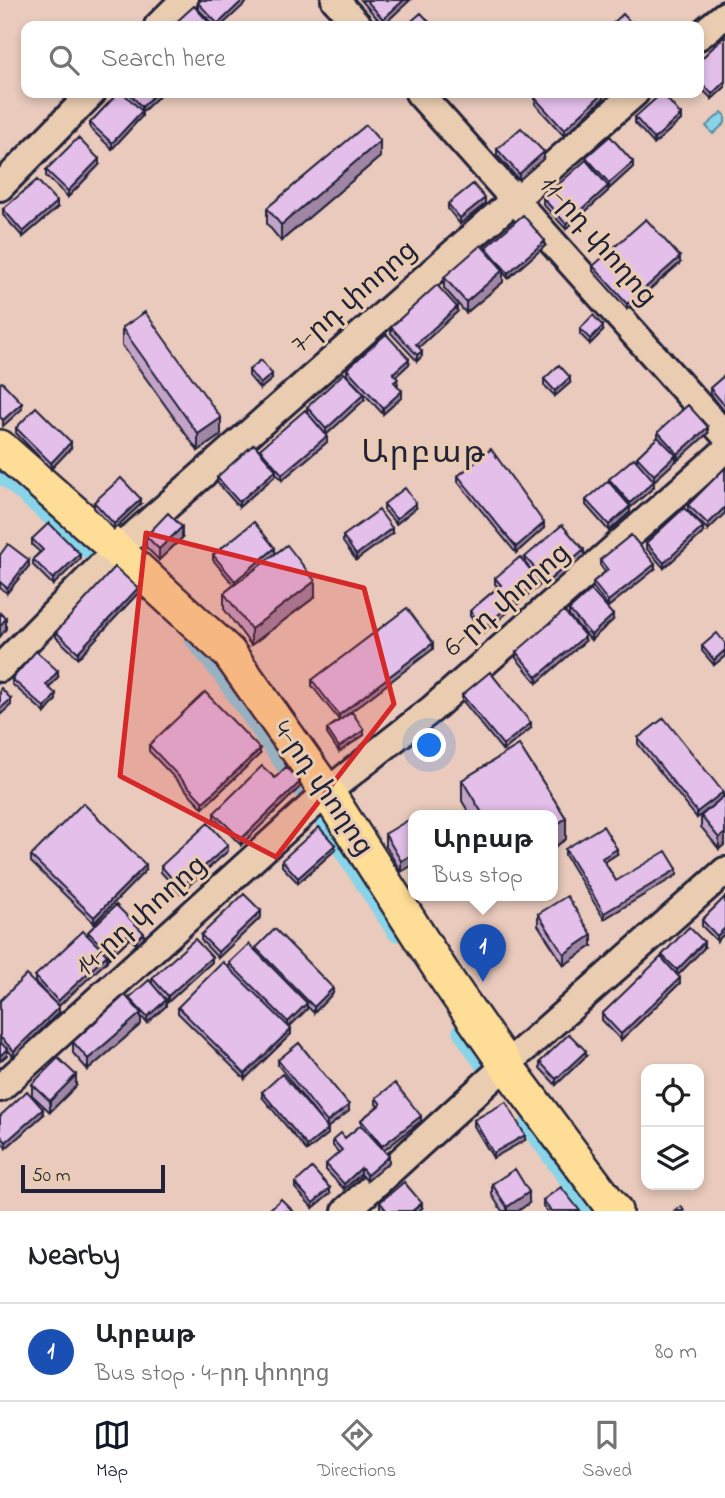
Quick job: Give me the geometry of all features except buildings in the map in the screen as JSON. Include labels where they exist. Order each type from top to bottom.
[{"type":"main road","name":"4-րդ փողոց","points":[[0,447],[229,653],[327,792],[447,980],[506,1065],[615,1211]]},
{"type":"street","points":[[163,21],[184,0]]},
{"type":"street","points":[[335,0],[354,21]]},
{"type":"street","points":[[704,32],[725,15]]},
{"type":"street","points":[[0,187],[87,98]]},
{"type":"street","name":"11-րդ փողոց","points":[[424,98],[516,198],[725,435]]},
{"type":"street","name":"7-րդ փողոց","points":[[0,668],[117,550],[629,98]]},
{"type":"street","name":"6-րդ փողոց","points":[[327,792],[432,709],[725,451]]},
{"type":"street","name":"14-րդ փողոց","points":[[0,1088],[327,792]]},
{"type":"street","points":[[346,1211],[725,871]]},
{"type":"highlighted area","points":[[146,533],[364,588],[394,704],[276,857],[120,776]]},
{"type":"water","points":[[722,112],[725,115],[725,123],[713,134],[706,126]]},
{"type":"waterway","points":[[0,471],[97,555]]},
{"type":"waterway","points":[[195,639],[308,796]]},
{"type":"waterway","points":[[320,813],[397,931]]},
{"type":"waterway","points":[[463,1031],[489,1070]]},
{"type":"waterway","points":[[530,1125],[593,1211]]},
{"type":"place","name":"Արբաթ","points":[[483,982]]},
{"type":"district","name":"Արբաթ","points":[[424,454]]}]
